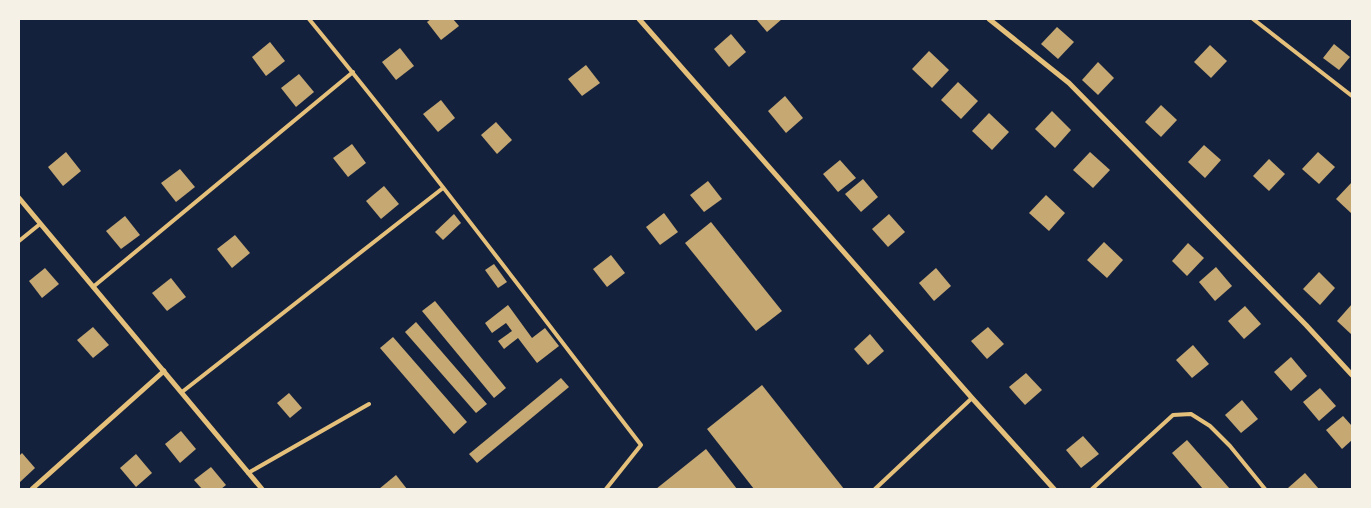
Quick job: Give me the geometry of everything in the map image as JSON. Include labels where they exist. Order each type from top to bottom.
[{"type":"street","points":[[639,19],[1054,489]]},
{"type":"street","points":[[989,19],[1069,84],[1306,325],[1352,375]]},
{"type":"street","points":[[19,198],[262,489]]},
{"type":"street","points":[[32,489],[164,371]]},
{"type":"lane","points":[[309,19],[353,72],[641,445],[606,489]]},
{"type":"lane","points":[[1253,19],[1352,96]]},
{"type":"lane","points":[[93,287],[353,72]]},
{"type":"lane","points":[[182,392],[443,188]]},
{"type":"lane","points":[[19,241],[40,224]]},
{"type":"lane","points":[[875,489],[972,398]]},
{"type":"lane","points":[[248,473],[369,404]]},
{"type":"lane","points":[[1092,489],[1173,415],[1191,414],[1210,426],[1230,446],[1265,489]]},
{"type":"building","points":[[431,19],[453,19],[459,26],[441,40],[427,22]]},
{"type":"building","points":[[756,19],[782,19],[767,32]]},
{"type":"building","points":[[1057,27],[1074,42],[1058,59],[1041,44]]},
{"type":"building","points":[[731,34],[746,52],[729,67],[714,49]]},
{"type":"building","points":[[270,42],[285,61],[266,76],[252,57]]},
{"type":"building","points":[[1334,44],[1350,57],[1339,70],[1323,58]]},
{"type":"building","points":[[1210,45],[1227,61],[1211,78],[1194,62]]},
{"type":"building","points":[[400,48],[414,66],[396,80],[382,62]]},
{"type":"building","points":[[929,51],[949,70],[932,88],[912,69]]},
{"type":"building","points":[[1098,62],[1114,78],[1098,95],[1082,80]]},
{"type":"building","points":[[586,65],[600,83],[582,96],[568,79]]},
{"type":"building","points":[[299,74],[314,92],[296,107],[281,88]]},
{"type":"building","points":[[958,82],[978,101],[961,119],[941,100]]},
{"type":"building","points":[[785,96],[803,118],[786,133],[768,111]]},
{"type":"building","points":[[441,100],[455,118],[438,132],[423,114]]},
{"type":"building","points":[[1161,105],[1177,120],[1161,137],[1145,122]]},
{"type":"building","points":[[1052,111],[1071,130],[1055,148],[1035,129]]},
{"type":"building","points":[[989,113],[1009,132],[992,150],[972,131]]},
{"type":"building","points":[[496,122],[512,140],[497,154],[481,135]]},
{"type":"building","points":[[352,144],[366,163],[348,177],[333,158]]},
{"type":"building","points":[[1204,145],[1221,160],[1205,178],[1188,162]]},
{"type":"building","points":[[66,152],[81,171],[63,186],[48,167]]},
{"type":"building","points":[[1090,152],[1110,170],[1093,188],[1073,170]]},
{"type":"building","points":[[1318,152],[1335,167],[1319,184],[1302,169]]},
{"type":"building","points":[[1269,159],[1285,174],[1269,191],[1253,176]]},
{"type":"building","points":[[840,160],[856,178],[838,192],[823,174]]},
{"type":"building","points":[[180,169],[195,187],[176,202],[161,183]]},
{"type":"building","points":[[863,179],[878,197],[861,212],[845,194]]},
{"type":"building","points":[[708,181],[722,199],[704,212],[690,195]]},
{"type":"building","points":[[1352,182],[1352,214],[1336,199]]},
{"type":"building","points":[[384,186],[399,204],[381,219],[366,201]]},
{"type":"building","points":[[1046,195],[1065,213],[1049,231],[1029,213]]},
{"type":"building","points":[[664,213],[678,232],[660,245],[646,227]]},
{"type":"building","points":[[454,214],[461,223],[443,240],[435,232]]},
{"type":"building","points":[[889,214],[905,232],[888,247],[872,229]]},
{"type":"building","points":[[125,216],[140,235],[121,249],[106,231]]},
{"type":"building","points":[[711,222],[782,311],[756,331],[685,243]]},
{"type":"building","points":[[235,235],[250,253],[232,268],[217,249]]},
{"type":"building","points":[[1104,242],[1123,260],[1107,278],[1087,260]]},
{"type":"building","points":[[1188,243],[1204,258],[1187,276],[1172,261]]},
{"type":"building","points":[[611,255],[625,273],[607,287],[593,269]]},
{"type":"building","points":[[494,264],[507,282],[498,288],[485,270]]},
{"type":"building","points":[[1216,267],[1232,286],[1215,301],[1199,282]]},
{"type":"building","points":[[45,268],[59,284],[42,298],[29,281]]},
{"type":"building","points":[[936,268],[951,286],[934,301],[919,283]]},
{"type":"building","points":[[1319,272],[1335,288],[1320,305],[1303,289]]},
{"type":"building","points":[[171,278],[186,297],[167,311],[152,293]]},
{"type":"building","points":[[435,301],[506,388],[494,398],[422,311]]},
{"type":"building","points":[[1352,304],[1352,335],[1337,321]]},
{"type":"building","points":[[508,305],[532,338],[545,328],[559,346],[537,363],[518,338],[504,349],[498,341],[512,331],[506,323],[492,333],[485,323]]},
{"type":"building","points":[[1245,306],[1261,324],[1244,339],[1228,321]]},
{"type":"building","points":[[416,322],[487,404],[476,413],[405,332]]},
{"type":"building","points":[[93,327],[109,345],[93,358],[77,340]]},
{"type":"building","points":[[988,327],[1004,344],[987,359],[971,341]]},
{"type":"building","points":[[870,334],[884,351],[868,365],[854,349]]},
{"type":"building","points":[[393,337],[467,422],[454,434],[380,348]]},
{"type":"building","points":[[1193,345],[1209,364],[1192,378],[1176,360]]},
{"type":"building","points":[[1291,357],[1307,376],[1291,391],[1274,372]]},
{"type":"building","points":[[1026,373],[1042,390],[1025,405],[1009,387]]},
{"type":"building","points":[[561,378],[569,387],[477,463],[469,454]]},
{"type":"building","points":[[762,385],[844,489],[754,489],[707,429]]},
{"type":"building","points":[[1320,388],[1336,406],[1319,421],[1303,402]]},
{"type":"building","points":[[289,393],[302,408],[290,418],[277,403]]},
{"type":"building","points":[[1242,400],[1258,419],[1241,433],[1225,415]]},
{"type":"building","points":[[1343,416],[1352,426],[1352,440],[1342,449],[1326,430]]},
{"type":"building","points":[[181,431],[196,449],[180,463],[165,444]]},
{"type":"building","points":[[1083,436],[1099,454],[1081,468],[1066,450]]},
{"type":"building","points":[[1187,440],[1230,489],[1203,489],[1172,453]]},
{"type":"building","points":[[706,449],[737,489],[656,489]]},
{"type":"building","points":[[22,453],[35,468],[19,483],[19,456]]},
{"type":"building","points":[[136,454],[152,473],[136,487],[120,468]]},
{"type":"building","points":[[211,467],[226,485],[221,489],[202,489],[194,480]]},
{"type":"building","points":[[1305,473],[1319,489],[1288,488]]},
{"type":"building","points":[[396,475],[407,489],[379,489]]}]
